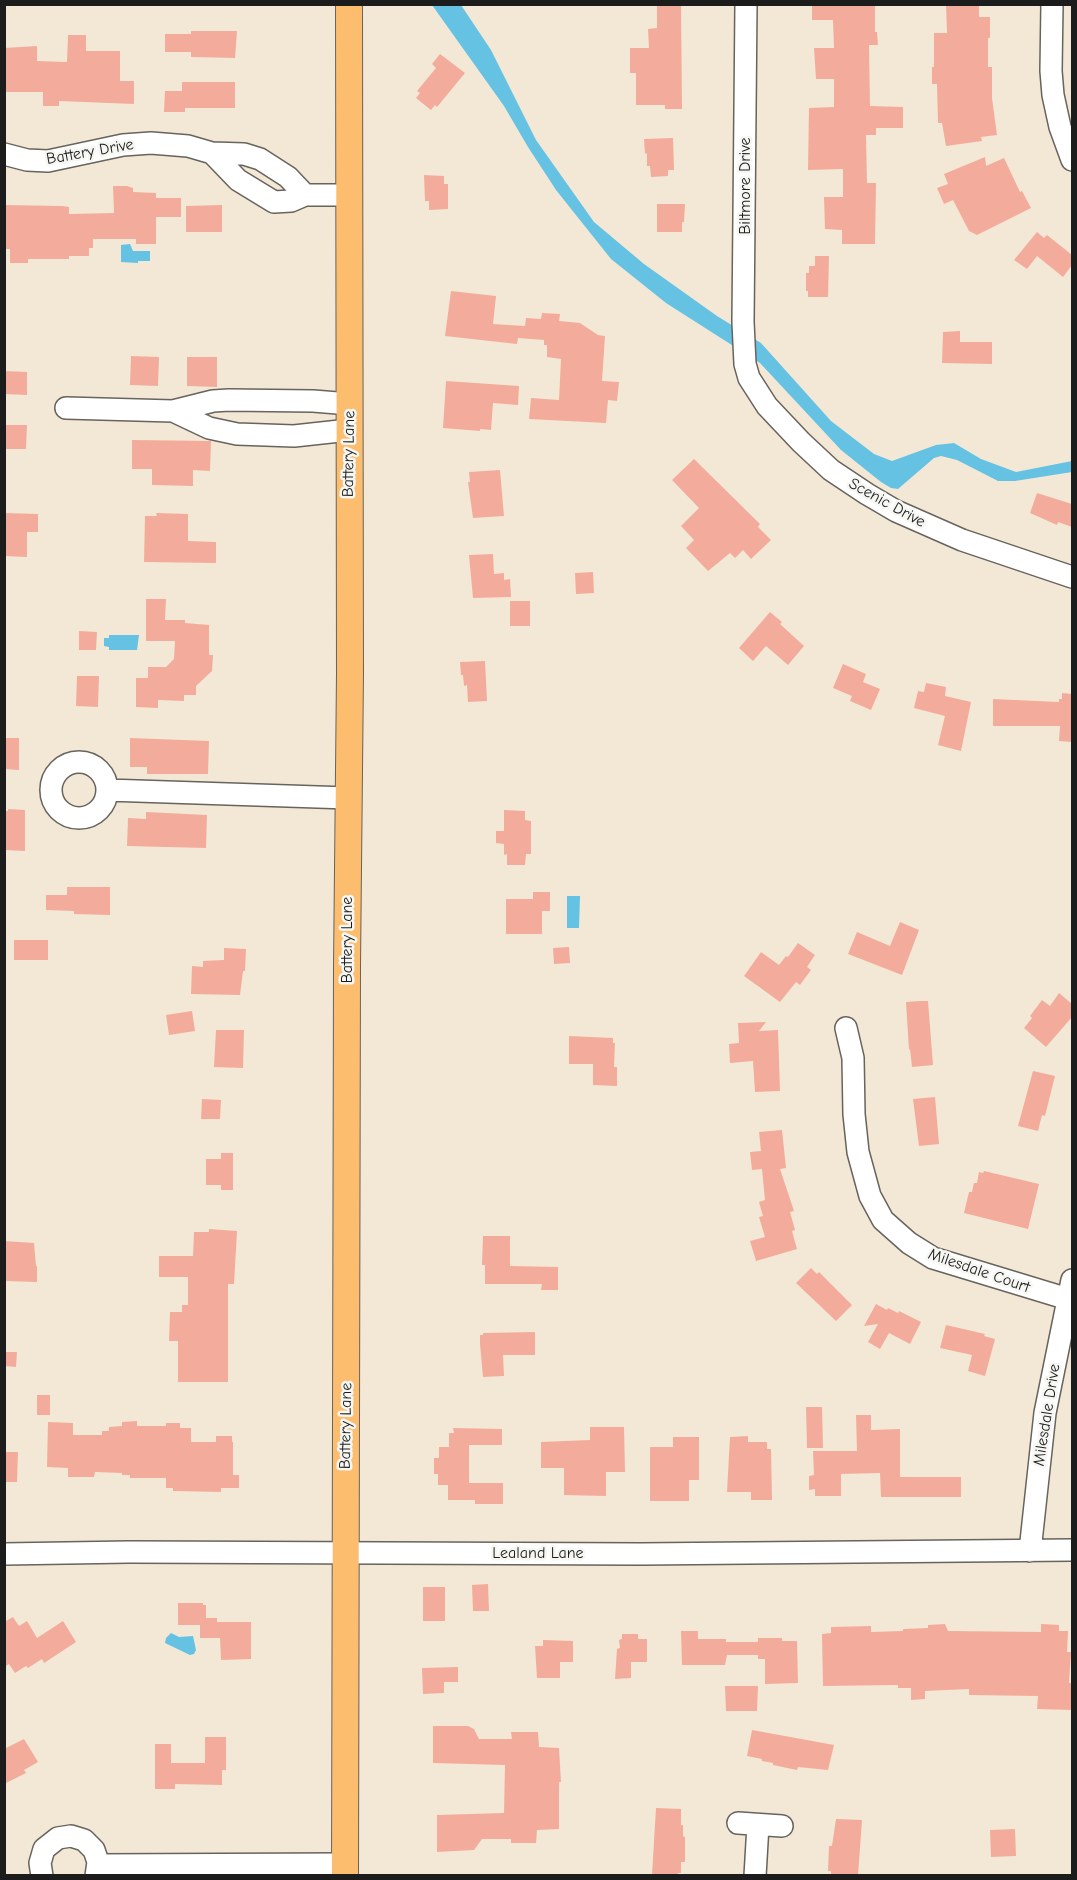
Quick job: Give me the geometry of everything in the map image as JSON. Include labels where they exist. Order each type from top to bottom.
[{"type":"main road","name":"Battery Lane","points":[[345,1870],[350,4]]},
{"type":"street","name":"Biltmore Drive","points":[[745,362],[743,322],[746,4]]},
{"type":"street","points":[[1052,4],[1053,95],[1060,127],[1072,160]]},
{"type":"street","name":"Battery Drive","points":[[4,154],[27,160],[48,161],[107,147],[151,143],[188,146],[212,153],[244,154],[260,159],[288,177],[305,195]]},
{"type":"street","points":[[212,153],[238,180],[269,200],[285,202],[305,195],[349,195]]},
{"type":"street","name":"Scenic Drive","points":[[745,362],[749,378],[767,406],[831,470],[867,494],[904,514],[962,540],[1072,577]]},
{"type":"street","points":[[66,408],[173,411],[213,401],[229,400],[350,404]]},
{"type":"street","points":[[173,411],[209,428],[237,434],[294,436],[349,430]]},
{"type":"street","points":[[107,790],[348,798]]},
{"type":"street","name":"Milesdale Court","points":[[846,1028],[853,1051],[854,1114],[858,1152],[870,1196],[883,1220],[909,1243],[933,1258],[1002,1281],[1070,1289]]},
{"type":"street","name":"Milesdale Drive","points":[[1030,1551],[1044,1423],[1070,1289]]},
{"type":"street","name":"Lealand Lane","points":[[4,1554],[129,1552],[640,1554],[1072,1550]]},
{"type":"street","points":[[755,1875],[748,1824],[782,1826]]},
{"type":"street","points":[[42,1875],[40,1859],[44,1849],[63,1836],[77,1837],[88,1843],[96,1854],[97,1870],[345,1870]]},
{"type":"water","points":[[432,5],[461,5],[491,50],[536,140],[594,222],[644,264],[717,316],[761,343],[831,421],[874,454],[892,461],[936,445],[954,443],[981,459],[1016,472],[1072,461],[1072,472],[1015,481],[998,481],[957,460],[941,456],[934,458],[898,489],[881,482],[841,450],[760,363],[666,303],[611,259],[556,190],[504,106]]},
{"type":"water","points":[[130,244],[133,251],[150,251],[150,261],[121,262],[121,245]]},
{"type":"water","points":[[109,635],[139,635],[137,650],[109,650],[109,647],[104,646],[104,638],[109,638]]},
{"type":"water","points":[[567,896],[580,896],[579,928],[567,928]]},
{"type":"water","points":[[171,1633],[179,1637],[193,1636],[196,1650],[194,1654],[190,1655],[165,1643]]},
{"type":"building","points":[[657,4],[681,4],[682,109],[665,109],[665,105],[636,105],[636,73],[630,73],[630,48],[649,48],[648,29],[657,28]]},
{"type":"building","points":[[812,4],[875,4],[875,32],[877,32],[878,45],[869,45],[870,106],[903,107],[903,128],[876,128],[876,135],[866,135],[867,183],[876,183],[875,244],[842,244],[842,230],[825,229],[824,197],[843,197],[843,169],[808,170],[809,108],[834,107],[834,79],[816,79],[814,48],[834,48],[833,20],[812,20]]},
{"type":"building","points":[[946,4],[979,4],[979,17],[990,17],[988,67],[992,67],[992,98],[997,135],[981,137],[982,141],[946,146],[942,123],[938,123],[937,84],[932,84],[932,67],[934,67],[934,33],[947,33]]},
{"type":"building","points":[[191,31],[237,31],[235,58],[191,57],[191,52],[165,52],[165,34],[191,34]]},
{"type":"building","points":[[68,35],[86,35],[86,51],[120,51],[120,81],[134,81],[134,104],[59,101],[59,106],[43,106],[43,92],[4,92],[4,48],[37,46],[37,61],[67,62]]},
{"type":"building","points":[[440,54],[465,73],[437,107],[435,105],[431,110],[416,98],[420,93],[417,91],[436,68],[432,64]]},
{"type":"building","points":[[182,82],[235,82],[235,108],[185,108],[185,112],[164,112],[165,91],[182,91]]},
{"type":"building","points":[[673,138],[674,170],[668,170],[668,176],[651,177],[650,166],[647,166],[644,139]]},
{"type":"building","points":[[985,157],[986,166],[1004,158],[1020,192],[1022,191],[1031,208],[977,235],[969,231],[953,200],[944,204],[937,188],[948,184],[944,174]]},
{"type":"building","points":[[424,175],[444,176],[444,184],[448,184],[448,209],[429,210],[429,201],[425,201]]},
{"type":"building","points":[[113,186],[127,186],[133,188],[133,192],[156,193],[156,198],[181,198],[181,217],[156,217],[156,244],[136,244],[136,239],[93,239],[93,248],[89,248],[89,256],[69,256],[69,259],[28,259],[28,263],[10,263],[10,249],[4,249],[4,205],[63,206],[69,207],[69,214],[114,213]]},
{"type":"building","points":[[657,204],[685,204],[682,232],[657,232]]},
{"type":"building","points":[[222,205],[222,232],[186,232],[186,206]]},
{"type":"building","points":[[1037,232],[1044,238],[1047,235],[1072,255],[1072,265],[1063,277],[1037,256],[1027,269],[1014,260]]},
{"type":"building","points":[[815,256],[829,256],[828,297],[808,297],[808,291],[806,291],[806,273],[809,273],[809,266],[815,266]]},
{"type":"building","points":[[451,291],[496,296],[493,324],[525,326],[526,318],[541,319],[542,313],[560,314],[559,321],[580,323],[598,335],[605,336],[602,381],[619,382],[617,401],[608,400],[606,423],[529,419],[531,398],[559,400],[561,359],[547,357],[547,345],[544,345],[544,340],[518,338],[517,344],[445,336]]},
{"type":"building","points":[[960,331],[960,342],[992,342],[992,364],[942,363],[943,332]]},
{"type":"building","points":[[131,356],[159,357],[158,386],[130,385]]},
{"type":"building","points":[[187,357],[217,357],[217,387],[187,386]]},
{"type":"building","points":[[4,371],[27,372],[27,395],[4,394]]},
{"type":"building","points":[[446,381],[519,386],[518,405],[493,403],[491,430],[443,428]]},
{"type":"building","points":[[4,425],[27,425],[26,449],[4,449]]},
{"type":"building","points":[[132,440],[211,441],[210,471],[193,470],[193,486],[152,485],[152,469],[132,469]]},
{"type":"building","points":[[694,459],[760,524],[758,527],[771,540],[751,559],[743,550],[735,558],[730,553],[708,571],[686,548],[694,540],[681,526],[699,508],[672,480]]},
{"type":"building","points":[[500,470],[504,516],[473,518],[468,482],[470,482],[469,472]]},
{"type":"building","points":[[1037,493],[1072,504],[1072,527],[1058,522],[1057,525],[1030,513]]},
{"type":"building","points":[[4,513],[38,514],[38,532],[27,532],[27,557],[4,556]]},
{"type":"building","points":[[156,513],[188,514],[188,541],[216,542],[216,563],[144,562],[145,516],[157,516]]},
{"type":"building","points":[[493,554],[494,574],[504,573],[504,580],[510,579],[511,597],[473,598],[469,555]]},
{"type":"building","points":[[593,572],[594,593],[576,594],[575,573]]},
{"type":"building","points":[[146,599],[166,599],[165,620],[185,620],[185,623],[209,625],[209,655],[213,655],[212,671],[196,686],[196,695],[184,695],[184,701],[158,700],[158,708],[136,707],[136,678],[148,678],[148,667],[166,667],[174,659],[175,641],[146,641]]},
{"type":"building","points":[[510,601],[530,601],[530,626],[510,626]]},
{"type":"building","points":[[770,612],[804,646],[788,665],[766,646],[753,661],[739,648]]},
{"type":"building","points":[[79,631],[97,632],[96,650],[79,650]]},
{"type":"building","points":[[485,661],[487,701],[468,702],[467,685],[464,686],[460,662]]},
{"type":"building","points":[[843,664],[866,674],[863,682],[880,689],[871,710],[850,701],[852,696],[833,688]]},
{"type":"building","points":[[77,676],[99,676],[98,707],[76,706]]},
{"type":"building","points":[[926,683],[946,687],[945,696],[971,702],[961,751],[938,745],[945,716],[914,708],[918,691],[924,692]]},
{"type":"building","points":[[1062,693],[1072,694],[1072,742],[1059,741],[1060,726],[993,726],[993,699],[1059,702],[1059,699],[1062,699]]},
{"type":"building","points":[[4,738],[19,738],[19,770],[4,769]]},
{"type":"building","points":[[130,738],[209,741],[208,774],[147,774],[147,767],[130,767]]},
{"type":"building","points":[[8,809],[25,810],[25,851],[4,850],[4,811]]},
{"type":"building","points":[[504,810],[525,811],[525,820],[531,821],[531,854],[526,854],[525,865],[507,865],[504,844],[496,843],[496,831],[504,831]]},
{"type":"building","points":[[146,812],[207,815],[206,848],[127,846],[128,818],[146,819]]},
{"type":"building","points":[[67,887],[110,887],[110,915],[74,914],[74,911],[46,910],[46,895],[67,895]]},
{"type":"building","points":[[533,892],[550,892],[550,911],[542,911],[542,934],[506,934],[506,899],[533,899]]},
{"type":"building","points":[[900,922],[919,930],[902,975],[848,954],[857,932],[890,946]]},
{"type":"building","points":[[14,940],[48,940],[48,960],[14,960]]},
{"type":"building","points":[[798,943],[815,955],[807,967],[811,970],[800,985],[796,982],[780,1002],[744,976],[761,952],[779,965]]},
{"type":"building","points":[[569,947],[570,963],[554,964],[553,948]]},
{"type":"building","points":[[224,948],[246,949],[245,971],[243,971],[240,995],[191,994],[192,966],[203,967],[203,961],[224,960]]},
{"type":"building","points":[[1059,993],[1072,1004],[1072,1017],[1046,1047],[1024,1028],[1042,1000],[1050,1006]]},
{"type":"building","points":[[928,1001],[933,1065],[912,1067],[906,1002]]},
{"type":"building","points":[[192,1011],[195,1031],[169,1035],[166,1015]]},
{"type":"building","points":[[766,1022],[759,1031],[778,1030],[780,1091],[755,1092],[753,1061],[730,1063],[729,1044],[739,1043],[738,1023]]},
{"type":"building","points":[[216,1030],[244,1030],[243,1068],[214,1067]]},
{"type":"building","points":[[569,1036],[613,1038],[617,1086],[593,1085],[593,1064],[569,1064]]},
{"type":"building","points":[[1033,1071],[1055,1076],[1045,1116],[1042,1115],[1038,1131],[1018,1126]]},
{"type":"building","points":[[935,1097],[939,1144],[919,1146],[913,1099]]},
{"type":"building","points":[[202,1099],[221,1100],[220,1119],[201,1119]]},
{"type":"building","points":[[782,1130],[786,1168],[780,1169],[794,1211],[790,1212],[797,1249],[756,1261],[750,1241],[765,1237],[759,1217],[763,1216],[759,1202],[765,1200],[762,1169],[752,1170],[750,1152],[761,1151],[759,1132]]},
{"type":"building","points":[[221,1153],[233,1153],[233,1190],[221,1190],[221,1185],[206,1185],[206,1159],[221,1159]]},
{"type":"building","points":[[984,1171],[1039,1184],[1028,1229],[964,1213],[969,1192],[972,1192],[974,1183],[977,1183],[979,1172]]},
{"type":"building","points":[[209,1229],[237,1231],[234,1284],[228,1284],[228,1382],[178,1382],[178,1341],[169,1341],[170,1312],[182,1312],[182,1305],[188,1305],[188,1277],[159,1277],[159,1256],[193,1256],[194,1232],[209,1232]]},
{"type":"building","points":[[483,1236],[510,1236],[510,1266],[558,1267],[558,1290],[541,1290],[542,1284],[485,1284],[485,1265],[482,1265]]},
{"type":"building","points":[[4,1241],[34,1243],[37,1282],[4,1281]]},
{"type":"building","points":[[811,1268],[817,1274],[819,1272],[852,1305],[836,1321],[796,1283]]},
{"type":"building","points":[[876,1304],[887,1310],[888,1308],[898,1313],[899,1311],[921,1322],[910,1344],[889,1333],[880,1349],[868,1342],[878,1324],[864,1326]]},
{"type":"building","points":[[946,1325],[985,1334],[984,1336],[995,1339],[985,1376],[968,1371],[972,1355],[940,1348]]},
{"type":"building","points":[[535,1332],[535,1355],[503,1355],[504,1376],[483,1377],[480,1335],[483,1333]]},
{"type":"building","points":[[4,1352],[17,1352],[16,1367],[4,1366]]},
{"type":"building","points":[[37,1395],[50,1395],[50,1415],[37,1415]]},
{"type":"building","points":[[806,1407],[822,1407],[823,1448],[807,1448]]},
{"type":"building","points":[[856,1415],[871,1415],[871,1430],[900,1429],[900,1477],[961,1477],[961,1497],[881,1497],[880,1473],[841,1474],[841,1496],[815,1496],[815,1489],[809,1490],[809,1476],[814,1475],[813,1451],[857,1451]]},
{"type":"building","points":[[137,1421],[137,1426],[166,1426],[166,1423],[180,1423],[180,1428],[191,1428],[191,1442],[216,1442],[216,1436],[232,1436],[233,1475],[239,1475],[239,1488],[221,1488],[221,1492],[173,1491],[173,1488],[166,1488],[166,1478],[130,1478],[130,1475],[122,1475],[122,1473],[95,1472],[94,1477],[68,1477],[68,1468],[47,1467],[48,1422],[73,1423],[73,1435],[102,1435],[102,1431],[109,1431],[109,1427],[122,1426],[122,1422]]},
{"type":"building","points":[[590,1427],[624,1427],[625,1472],[606,1472],[606,1496],[564,1495],[564,1468],[541,1468],[541,1442],[590,1440]]},
{"type":"building","points":[[453,1428],[502,1429],[502,1445],[469,1445],[469,1483],[503,1483],[503,1504],[475,1504],[475,1500],[448,1500],[448,1485],[438,1485],[438,1474],[434,1474],[434,1458],[439,1458],[439,1447],[449,1447],[449,1433],[454,1433]]},
{"type":"building","points":[[748,1436],[748,1442],[767,1442],[767,1449],[771,1449],[772,1500],[751,1500],[751,1492],[727,1492],[730,1437]]},
{"type":"building","points":[[673,1437],[699,1437],[699,1480],[689,1480],[689,1501],[650,1501],[650,1447],[673,1447]]},
{"type":"building","points":[[4,1452],[18,1452],[17,1482],[4,1482]]},
{"type":"building","points":[[488,1584],[489,1611],[473,1611],[472,1585]]},
{"type":"building","points":[[423,1587],[445,1587],[445,1621],[423,1621]]},
{"type":"building","points":[[178,1603],[203,1603],[206,1605],[206,1618],[217,1618],[217,1622],[251,1622],[251,1659],[221,1660],[220,1638],[200,1638],[200,1625],[178,1625]]},
{"type":"building","points":[[13,1617],[19,1626],[27,1621],[37,1638],[63,1621],[76,1642],[44,1663],[42,1659],[15,1673],[9,1664],[4,1667],[4,1622]]},
{"type":"building","points":[[945,1624],[948,1631],[1041,1632],[1041,1624],[1059,1625],[1059,1631],[1068,1631],[1067,1652],[1071,1652],[1069,1683],[1072,1683],[1072,1710],[1037,1709],[1038,1696],[969,1695],[969,1689],[925,1691],[925,1699],[911,1700],[911,1688],[898,1688],[898,1685],[823,1686],[822,1634],[831,1633],[831,1627],[871,1626],[871,1632],[903,1631],[903,1629],[928,1628],[928,1625]]},
{"type":"building","points":[[681,1631],[698,1631],[698,1639],[726,1639],[726,1642],[758,1642],[758,1638],[782,1638],[782,1641],[797,1641],[798,1683],[765,1684],[765,1659],[758,1659],[758,1655],[727,1655],[725,1665],[682,1665]]},
{"type":"building","points":[[622,1634],[638,1634],[638,1639],[647,1639],[647,1662],[631,1662],[631,1678],[615,1679],[617,1649],[620,1648],[619,1640],[622,1639]]},
{"type":"building","points":[[543,1640],[573,1641],[573,1662],[560,1662],[560,1678],[537,1678],[535,1646],[543,1646]]},
{"type":"building","points":[[458,1667],[458,1682],[444,1682],[444,1693],[423,1694],[422,1668]]},
{"type":"building","points":[[725,1686],[758,1686],[757,1711],[726,1711]]},
{"type":"building","points":[[433,1726],[468,1726],[474,1729],[479,1739],[512,1739],[511,1732],[538,1732],[539,1747],[559,1748],[561,1782],[559,1782],[559,1829],[537,1830],[536,1843],[511,1843],[511,1839],[482,1839],[474,1850],[437,1852],[437,1815],[504,1813],[505,1765],[433,1763]]},
{"type":"building","points":[[752,1730],[834,1745],[828,1770],[798,1767],[797,1770],[747,1756]]},
{"type":"building","points":[[205,1737],[226,1737],[226,1770],[222,1770],[222,1785],[175,1784],[175,1789],[155,1789],[155,1744],[171,1744],[171,1763],[205,1763]]},
{"type":"building","points":[[24,1739],[38,1762],[24,1770],[26,1773],[4,1784],[4,1749]]},
{"type":"building","points":[[656,1808],[681,1809],[681,1825],[683,1825],[683,1836],[685,1837],[685,1862],[681,1862],[681,1873],[678,1875],[652,1875]]},
{"type":"building","points":[[836,1819],[862,1820],[858,1875],[831,1875],[831,1871],[828,1871],[829,1846],[832,1846]]},
{"type":"building","points":[[1015,1829],[1016,1856],[991,1857],[990,1830]]}]
